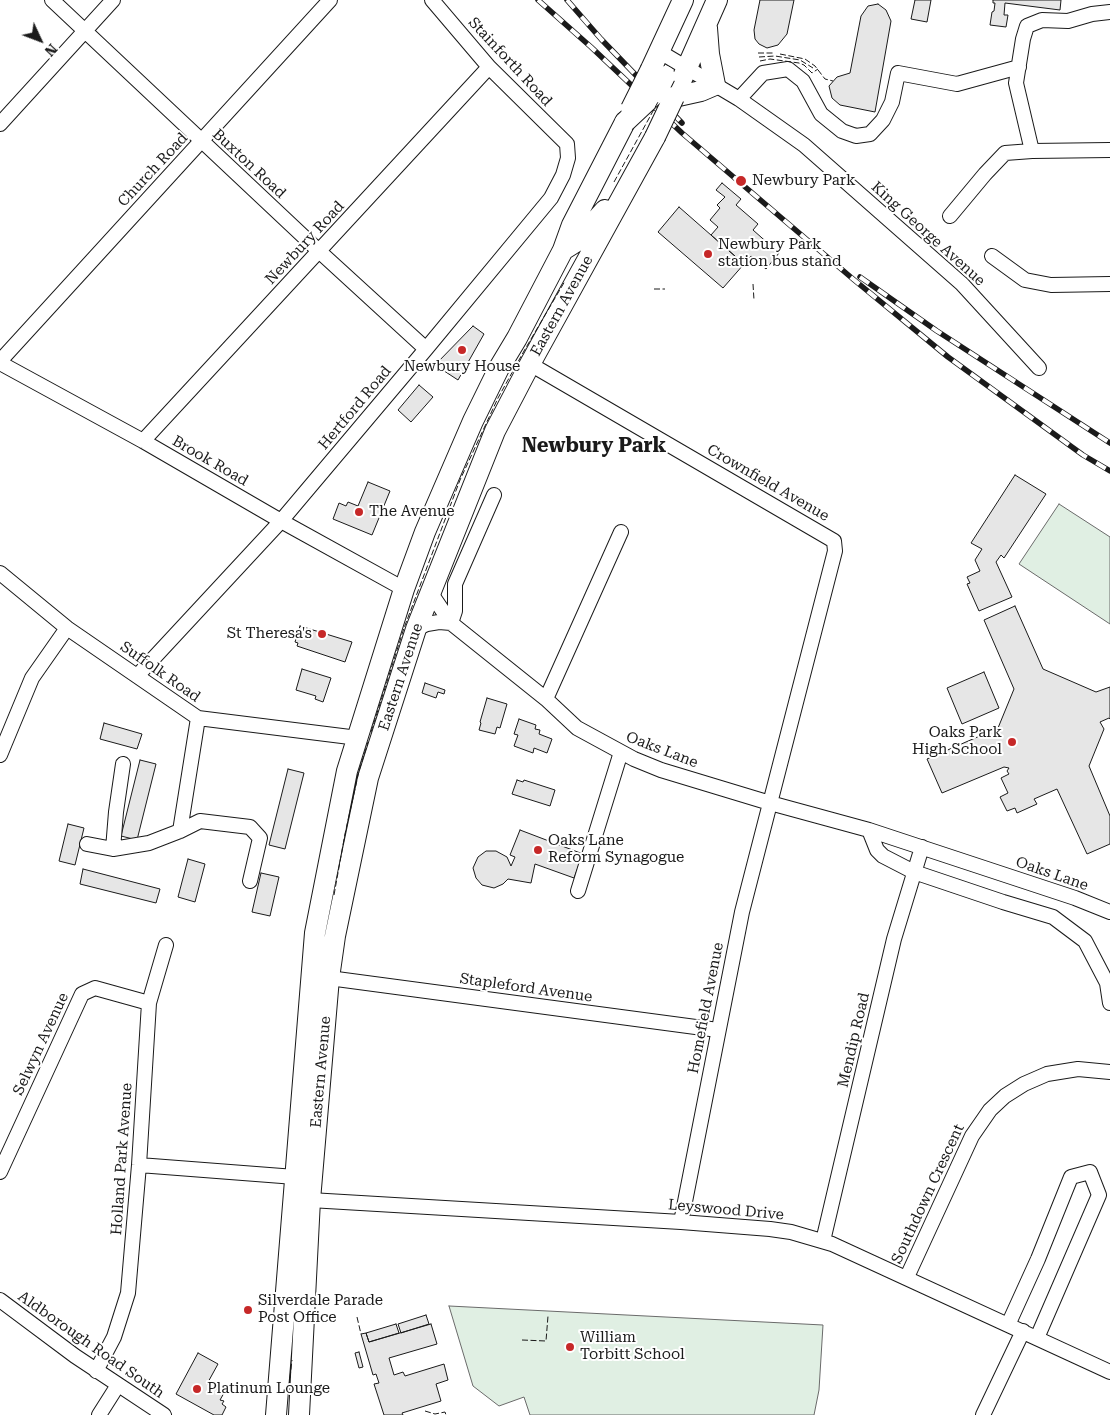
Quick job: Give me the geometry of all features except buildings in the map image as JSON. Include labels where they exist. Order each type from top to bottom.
[{"type":"highway","name":"Eastern Avenue","points":[[276,1415],[315,933],[347,771],[404,589],[425,532],[473,421],[499,368],[517,338],[563,250],[572,225],[593,183],[625,122],[659,66],[683,0]]},
{"type":"highway","name":"Eastern Avenue","points":[[299,1415],[310,1200],[329,978],[335,936],[368,778],[416,628],[495,431],[609,213],[655,137],[717,0]]},
{"type":"highway","points":[[674,97],[701,91],[715,85],[708,54],[707,24]]},
{"type":"highway","points":[[659,66],[686,68]]},
{"type":"highway","points":[[563,250],[585,236],[588,229],[609,213],[603,195],[593,183]]},
{"type":"street","name":"Buxton Road","points":[[52,0],[426,349]]},
{"type":"street","points":[[0,124],[113,0]]},
{"type":"street","name":"Church Road","points":[[0,362],[330,0]]},
{"type":"street","name":"Stainforth Road","points":[[432,0],[489,67],[567,144]]},
{"type":"street","points":[[1032,150],[1016,82],[1027,26],[1042,20],[1068,21],[1107,8]]},
{"type":"street","name":"Newbury Road","points":[[143,441],[320,252],[489,67]]},
{"type":"street","points":[[739,99],[756,78],[763,73],[788,69],[803,81],[821,114],[842,131],[856,136],[870,134],[883,120],[892,102],[898,73],[957,84],[1019,67]]},
{"type":"street","name":"King George Avenue","points":[[686,68],[739,99],[804,145],[962,284],[1039,368]]},
{"type":"street","name":"Hertford Road","points":[[138,675],[281,521],[551,198],[563,175],[568,158],[567,144]]},
{"type":"street","points":[[950,216],[1005,153],[1032,150],[1110,150]]},
{"type":"street","points":[[992,256],[1025,280],[1051,285],[1110,284]]},
{"type":"street","name":"Brook Road","points":[[0,362],[404,589]]},
{"type":"street","name":"Crownfield Avenue","points":[[530,364],[834,542],[835,551],[770,803]]},
{"type":"street","points":[[416,628],[439,622],[451,624],[455,611],[455,584],[494,495]]},
{"type":"street","points":[[546,699],[620,532]]},
{"type":"street","name":"Suffolk Road","points":[[0,573],[67,628],[198,718],[358,738]]},
{"type":"street","name":"Oaks Lane","points":[[430,592],[451,624],[546,699],[577,728],[621,752],[661,770],[869,830],[1075,898],[1110,912]]},
{"type":"street","points":[[0,755],[32,678],[67,628]]},
{"type":"street","points":[[180,831],[198,718]]},
{"type":"street","points":[[578,891],[621,752]]},
{"type":"street","points":[[114,849],[116,812],[123,764]]},
{"type":"street","name":"Homefield Avenue","points":[[681,1222],[742,912],[770,803]]},
{"type":"street","points":[[87,844],[114,849],[149,843],[200,821],[250,827],[260,838],[250,881]]},
{"type":"street","points":[[869,830],[877,850],[883,856],[914,872],[1053,917],[1085,941],[1108,983],[1110,1003]]},
{"type":"street","name":"Mendip Road","points":[[823,1241],[894,939],[922,848]]},
{"type":"street","name":"Holland Park Avenue","points":[[96,1371],[114,1337],[128,1293],[139,1165],[149,1003],[166,945]]},
{"type":"street","name":"Stapleford Avenue","points":[[329,978],[718,1030]]},
{"type":"street","name":"Selwyn Avenue","points":[[0,1172],[82,994],[95,988],[149,1003]]},
{"type":"street","name":"Southdown Crescent","points":[[907,1277],[972,1136],[990,1110],[1005,1096],[1024,1084],[1047,1074],[1078,1069],[1110,1072]]},
{"type":"street","points":[[139,1165],[295,1177]]},
{"type":"street","points":[[1008,1325],[1038,1259],[1071,1177],[1090,1172],[1099,1195],[1037,1338]]},
{"type":"street","name":"Leyswood Drive","points":[[310,1200],[681,1222],[770,1228],[791,1232],[823,1241],[907,1277],[1110,1372]]},
{"type":"street","name":"Aldborough Road South","points":[[0,1300],[96,1371],[164,1415]]},
{"type":"street","points":[[983,1415],[1023,1332]]},
{"type":"street","points":[[100,1415],[118,1386]]},
{"type":"green space","points":[[1059,504],[1110,537],[1110,624],[1019,564]]},
{"type":"green space","name":"William Torbitt School","points":[[449,1306],[823,1325],[819,1390],[814,1415],[530,1415],[524,1397],[499,1406],[473,1386]]},
{"type":"railway","points":[[538,0],[682,133],[853,279],[948,357],[1083,455],[1110,471]]},
{"type":"railway","points":[[567,0],[601,39],[682,123]]},
{"type":"railway","points":[[860,277],[937,331],[1110,443]]},
{"type":"fence","points":[[758,53],[775,53]]},
{"type":"fence","points":[[780,54],[805,59],[815,66],[825,79],[833,81]]},
{"type":"fence","points":[[759,57],[775,56],[800,60],[813,68]]},
{"type":"fence","points":[[760,61],[770,59],[799,63],[812,73],[818,69]]},
{"type":"fence","points":[[614,182],[658,102]]},
{"type":"fence","points":[[371,732],[404,628],[460,480],[498,398],[565,281]]},
{"type":"fence","points":[[753,284],[754,300]]},
{"type":"fence","points":[[654,289],[665,289]]},
{"type":"fence","points":[[334,895],[345,834],[359,771],[368,742]]},
{"type":"fence","points":[[522,1340],[546,1341],[548,1316]]},
{"type":"fence","points":[[357,1317],[361,1334]]},
{"type":"fence","points":[[288,1395],[292,1360]]},
{"type":"fence","points":[[425,1411],[435,1414],[445,1412],[446,1415]]},
{"type":"place","name":"Newbury Park","points":[[741,181]]},
{"type":"place","name":"Newbury Park station bus stand","points":[[708,254]]},
{"type":"place","name":"Newbury House","points":[[462,350]]},
{"type":"place","name":"The Avenue","points":[[359,512]]},
{"type":"place","name":"St Theresa's","points":[[322,634]]},
{"type":"place","name":"Oaks Park High School","points":[[1012,742]]},
{"type":"place","name":"Oaks Lane Reform Synagogue","points":[[538,850]]},
{"type":"place","name":"Silverdale Parade Post Office","points":[[248,1310]]},
{"type":"place","name":"William Torbitt School","points":[[570,1347]]},
{"type":"place","name":"Platinum Lounge","points":[[197,1389]]},
{"type":"district","name":"Newbury Park","points":[[594,446]]}]
